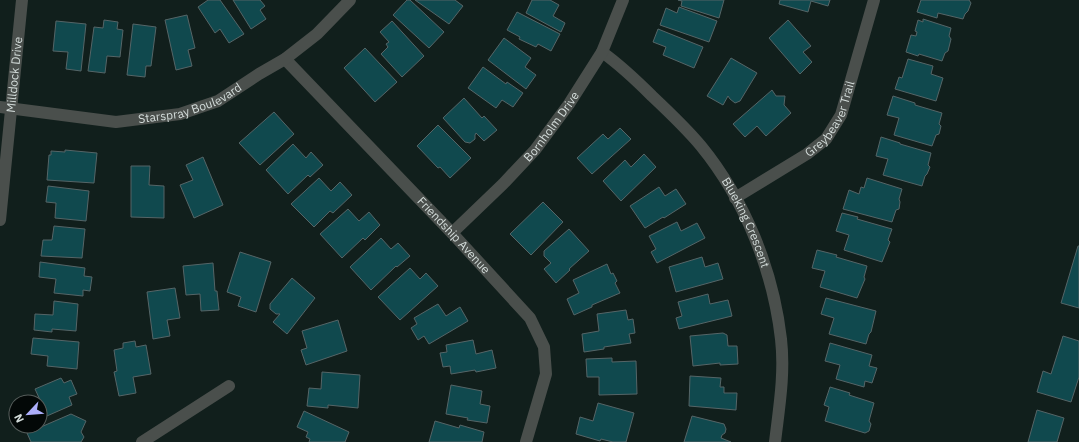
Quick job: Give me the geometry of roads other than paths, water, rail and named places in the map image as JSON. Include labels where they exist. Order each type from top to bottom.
[{"type":"street","name":"Milldock Drive","points":[[0,220],[6,108],[22,0]]},
{"type":"street","name":"Starspray Boulevard","points":[[6,108],[116,122],[180,114],[218,101],[259,74],[285,60],[317,34],[350,0]]},
{"type":"street","name":"Bornholm Drive","points":[[452,233],[535,150],[569,104],[602,52],[623,0]]},
{"type":"street","name":"Greybeaver Trail","points":[[735,198],[807,154],[826,139],[841,115],[874,0]]},
{"type":"street","name":"Blueking Crescent","points":[[602,52],[622,67],[682,124],[701,146],[718,170],[752,230],[770,283],[777,312],[781,340],[782,385],[775,442]]},
{"type":"street","name":"Friendship Avenue","points":[[285,60],[452,233],[530,318],[544,347],[546,374],[526,442]]},
{"type":"street","points":[[142,442],[229,386]]}]
